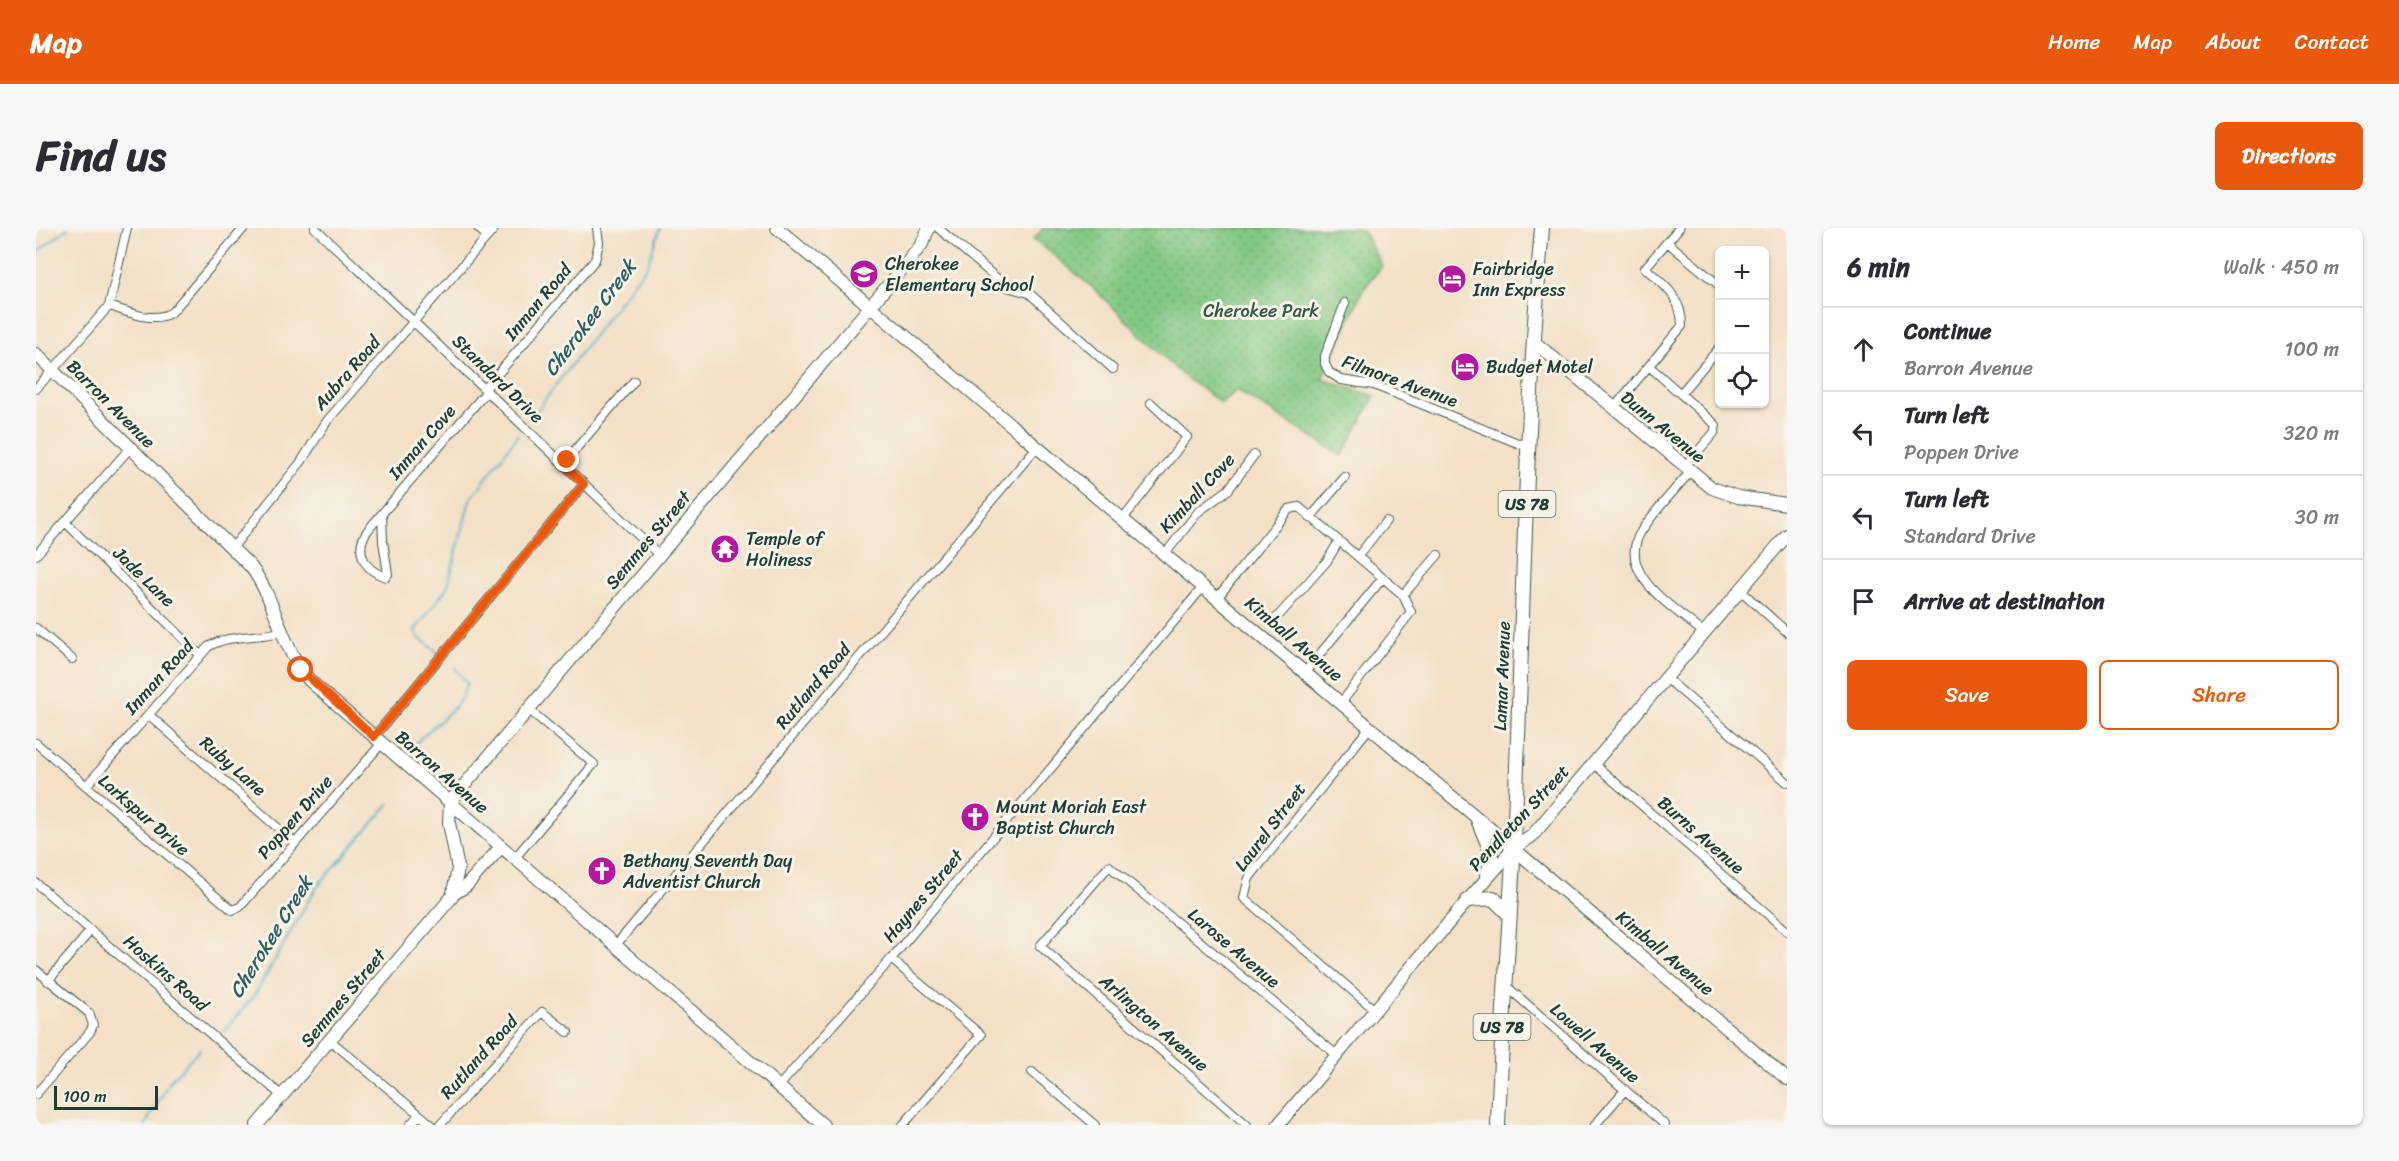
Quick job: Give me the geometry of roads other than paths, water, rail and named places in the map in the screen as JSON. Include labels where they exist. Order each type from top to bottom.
[{"type":"main road","name":"Kimball Avenue","points":[[777,228],[869,308],[1165,554],[1787,1079]]},
{"type":"main road","name":"Semmes Street","points":[[450,802],[916,253],[929,228]]},
{"type":"main road","name":"Lamar Avenue","points":[[1498,1125],[1508,913],[1514,848],[1534,342],[1542,228]]},
{"type":"main road","name":"Dunn Avenue","points":[[1534,342],[1687,470],[1712,488],[1738,497],[1787,504]]},
{"type":"main road","name":"Barron Avenue","points":[[36,354],[233,547],[266,588],[292,658],[310,681],[615,946],[780,1085],[818,1123]]},
{"type":"main road","name":"Pendleton Street","points":[[1278,1125],[1468,900],[1514,848],[1532,836],[1787,535]]},
{"type":"main road","points":[[450,802],[449,823],[458,869],[455,893]]},
{"type":"main road","points":[[1473,814],[1492,856],[1483,884]]},
{"type":"main road","name":"Semmes Street","points":[[257,1125],[455,893],[466,886],[501,847]]},
{"type":"main road","points":[[1468,900],[1493,898],[1508,913]]},
{"type":"street","points":[[36,389],[109,306],[127,228]]},
{"type":"street","points":[[109,306],[155,319],[164,318],[172,312],[243,228]]},
{"type":"street","name":"Standard Drive","points":[[315,228],[659,555]]},
{"type":"street","points":[[478,228],[487,236]]},
{"type":"street","name":"Aubra Road","points":[[233,547],[301,462],[317,433],[495,228]]},
{"type":"street","name":"Inman Road","points":[[486,390],[592,264],[598,249],[597,228]]},
{"type":"street","points":[[938,228],[1007,287],[1029,293],[1113,369]]},
{"type":"street","points":[[1613,409],[1680,331],[1682,321],[1679,304],[1672,293],[1645,268],[1679,228]]},
{"type":"street","points":[[1667,242],[1715,283]]},
{"type":"street","name":"Filmore Avenue","points":[[1345,303],[1325,356],[1325,364],[1334,376],[1341,380],[1374,385],[1530,448]]},
{"type":"street","points":[[1681,393],[1715,352]]},
{"type":"street","points":[[1650,367],[1716,425],[1714,432],[1641,531],[1635,547],[1636,567],[1647,584],[1704,633]]},
{"type":"street","points":[[563,464],[634,381]]},
{"type":"street","name":"Inman Cove","points":[[382,514],[388,574],[386,577],[367,564],[360,548],[365,534],[486,390]]},
{"type":"street","points":[[1123,519],[1187,437],[1151,403]]},
{"type":"street","name":"Rutland Road","points":[[615,946],[1037,447]]},
{"type":"street","points":[[36,555],[130,448]]},
{"type":"street","name":"Kimball Cove","points":[[1165,554],[1198,512],[1228,490],[1254,455]]},
{"type":"street","points":[[1310,518],[1345,477]]},
{"type":"street","name":"Poppen Drive","points":[[233,913],[295,843],[584,484]]},
{"type":"street","points":[[1217,598],[1289,509],[1299,507],[1358,556],[1403,595],[1411,612],[1341,703]]},
{"type":"street","points":[[1358,556],[1386,521]]},
{"type":"street","name":"Jade Lane","points":[[65,522],[200,655]]},
{"type":"street","points":[[1273,622],[1327,561],[1339,541]]},
{"type":"street","points":[[1403,595],[1438,555]]},
{"type":"street","points":[[1305,672],[1382,579]]},
{"type":"street","name":"Haynes Street","points":[[780,1085],[891,959],[1203,587]]},
{"type":"street","points":[[1740,590],[1787,632]]},
{"type":"street","points":[[36,628],[72,659]]},
{"type":"street","name":"Inman Road","points":[[86,786],[200,655],[225,639],[253,638],[281,632]]},
{"type":"street","points":[[1666,678],[1787,782]]},
{"type":"street","points":[[514,859],[594,764],[528,709]]},
{"type":"street","name":"Ruby Lane","points":[[148,714],[295,843]]},
{"type":"street","name":"Laurel Street","points":[[1370,727],[1249,878],[1244,898],[1376,1011]]},
{"type":"street","name":"Larkspur Drive","points":[[36,743],[233,913]]},
{"type":"street","name":"Burns Avenue","points":[[1594,764],[1787,931]]},
{"type":"street","name":"Arlington Avenue","points":[[1109,866],[1040,946],[1247,1125]]},
{"type":"street","name":"Larose Avenue","points":[[1109,866],[1338,1056]]},
{"type":"street","name":"Hoskins Road","points":[[36,883],[282,1096]]},
{"type":"street","points":[[48,981],[91,930]]},
{"type":"street","points":[[891,959],[981,1035],[903,1125]]},
{"type":"street","points":[[36,970],[88,1013],[93,1025],[90,1032],[36,1094]]},
{"type":"street","name":"Lowell Avenue","points":[[1504,984],[1665,1125]]},
{"type":"street","name":"Rutland Road","points":[[440,1125],[542,1012],[568,1032]]},
{"type":"street","points":[[331,1041],[432,1125]]},
{"type":"street","points":[[1032,1072],[1095,1125]]},
{"type":"street","points":[[1595,1125],[1624,1091]]},
{"type":"street","points":[[410,1125],[419,1115]]},
{"type":"waterway","points":[[36,253],[68,228]]},
{"type":"waterway","name":"Cherokee Creek","points":[[531,418],[648,264],[660,228]]},
{"type":"waterway","name":"Cherokee Creek","points":[[437,652],[417,636],[415,630],[447,588],[470,500],[518,435]]},
{"type":"waterway","name":"Cherokee Creek","points":[[408,750],[455,707],[462,697],[467,683],[455,668]]},
{"type":"waterway","name":"Cherokee Creek","points":[[223,1032],[254,996],[316,888],[390,803]]},
{"type":"waterway","name":"Cherokee Creek","points":[[145,1125],[170,1081],[200,1049]]},
{"type":"place","name":"Cherokee Elementary School","points":[[864,274]]},
{"type":"place","name":"Fairbridge Inn Express","points":[[1452,279]]},
{"type":"place","name":"Budget Motel","points":[[1465,367]]},
{"type":"place","name":"Temple of Holiness","points":[[725,549]]},
{"type":"place","name":"Mount Moriah East Baptist Church","points":[[975,817]]},
{"type":"place","name":"Bethany Seventh Day Adventist Church","points":[[602,871]]},
{"type":"park label","name":"Cherokee Park","points":[[1261,311]]}]
